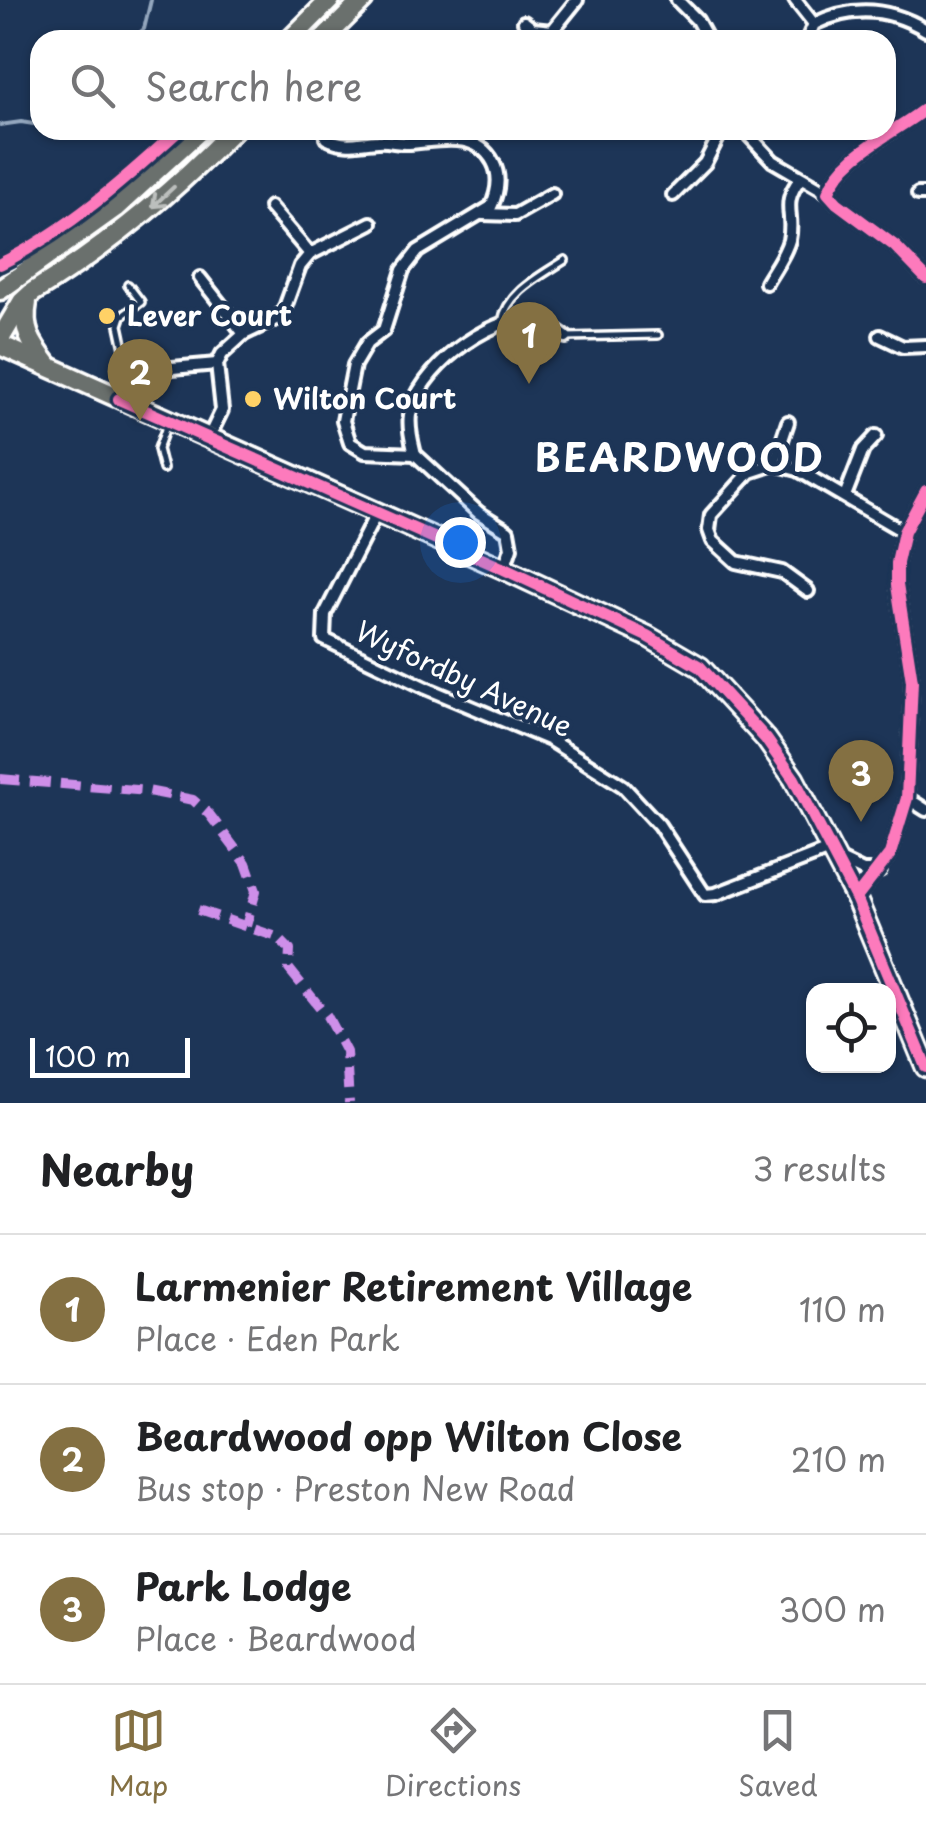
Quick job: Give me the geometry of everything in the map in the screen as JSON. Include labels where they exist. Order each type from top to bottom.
[{"type":"highway","points":[[300,30],[330,0]]},
{"type":"highway","points":[[333,30],[363,0]]},
{"type":"highway","points":[[0,290],[115,208],[189,140]]},
{"type":"highway","points":[[222,140],[149,210],[28,296],[0,342],[168,422],[504,569],[647,636],[700,667],[766,739],[794,779],[856,898],[926,1067]]},
{"type":"highway","points":[[0,279],[25,270]]},
{"type":"highway","points":[[28,296],[24,324],[27,335],[49,366]]},
{"type":"street","points":[[557,30],[576,0]]},
{"type":"street","points":[[677,0],[703,30]]},
{"type":"street","points":[[795,0],[814,24]]},
{"type":"street","points":[[811,30],[814,24],[844,12],[882,6],[926,30]]},
{"type":"street","points":[[524,22],[538,30]]},
{"type":"street","points":[[896,128],[926,108]]},
{"type":"street","points":[[330,140],[353,145],[379,140],[407,144],[431,140]]},
{"type":"street","points":[[415,454],[365,452],[350,442],[343,421],[354,365],[366,343],[384,330],[403,270],[418,251],[491,207],[499,181],[496,166],[486,151],[454,140]]},
{"type":"street","points":[[673,194],[705,162],[717,140]]},
{"type":"street","points":[[754,140],[774,161],[828,192],[895,246],[926,278]]},
{"type":"street","points":[[828,192],[832,181],[878,140]]},
{"type":"street","points":[[766,283],[787,248],[787,206],[790,192],[800,179]]},
{"type":"street","points":[[483,214],[515,216],[552,194]]},
{"type":"street","points":[[270,207],[310,254]]},
{"type":"street","points":[[208,440],[222,410],[218,364],[222,354],[244,334],[278,318],[300,266],[310,254],[371,223]]},
{"type":"street","points":[[200,278],[244,334]]},
{"type":"street","points":[[504,569],[511,548],[508,531],[479,513],[415,454],[409,418],[419,390],[432,372],[502,322],[536,319],[566,338]]},
{"type":"street","points":[[880,336],[903,348],[926,346]]},
{"type":"street","points":[[160,369],[218,364]]},
{"type":"street","points":[[774,464],[788,422]]},
{"type":"street","points":[[845,496],[864,450],[876,436]]},
{"type":"street","points":[[808,591],[782,572],[736,562],[726,556],[709,530],[711,515],[750,472],[774,464],[798,470],[904,532]]},
{"type":"street","points":[[856,898],[880,870],[898,833],[907,798],[912,681],[897,575],[904,532],[926,491]]},
{"type":"street","name":"Wyfordby Avenue","points":[[376,514],[325,614],[324,638],[426,688],[550,740],[623,786],[659,825],[705,895],[831,853]]},
{"type":"street","points":[[907,798],[926,810]]},
{"type":"street","points":[[831,853],[863,870],[880,870]]},
{"type":"lane","points":[[502,322],[504,308],[528,284],[565,260]]},
{"type":"lane","points":[[128,285],[141,302],[122,316],[119,325],[125,353],[160,369]]},
{"type":"lane","points":[[566,338],[658,335]]},
{"type":"lane","points":[[163,469],[158,444],[168,422]]},
{"type":"waterway","points":[[143,30],[151,0]]},
{"type":"waterway","points":[[0,125],[30,123]]},
{"type":"marked path","points":[[0,779],[148,791],[193,800],[209,814],[246,863],[256,891],[246,926]]},
{"type":"marked path","points":[[198,910],[277,937],[290,950],[289,969],[327,1016],[346,1052],[349,1103]]},
{"type":"cycle path","points":[[896,128],[926,108]]},
{"type":"cycle path","points":[[0,264],[72,220],[168,140]]},
{"type":"cycle path","points":[[878,140],[845,166],[828,193],[895,246],[926,278]]},
{"type":"cycle path","points":[[119,399],[504,569],[647,636],[700,667],[766,739],[794,779],[856,898],[926,1067]]},
{"type":"cycle path","points":[[856,898],[890,854],[907,798],[912,681],[897,563],[904,532],[926,491]]},
{"type":"place","name":"Lever Court","points":[[107,316]]},
{"type":"place","name":"Larmenier Retirement Village","points":[[529,384]]},
{"type":"place","name":"Wilton Court","points":[[253,399]]},
{"type":"place","name":"Beardwood opp Wilton Close","points":[[140,421]]},
{"type":"place","name":"Park Lodge","points":[[861,822]]},
{"type":"district","name":"BEARDWOOD","points":[[680,459]]}]
